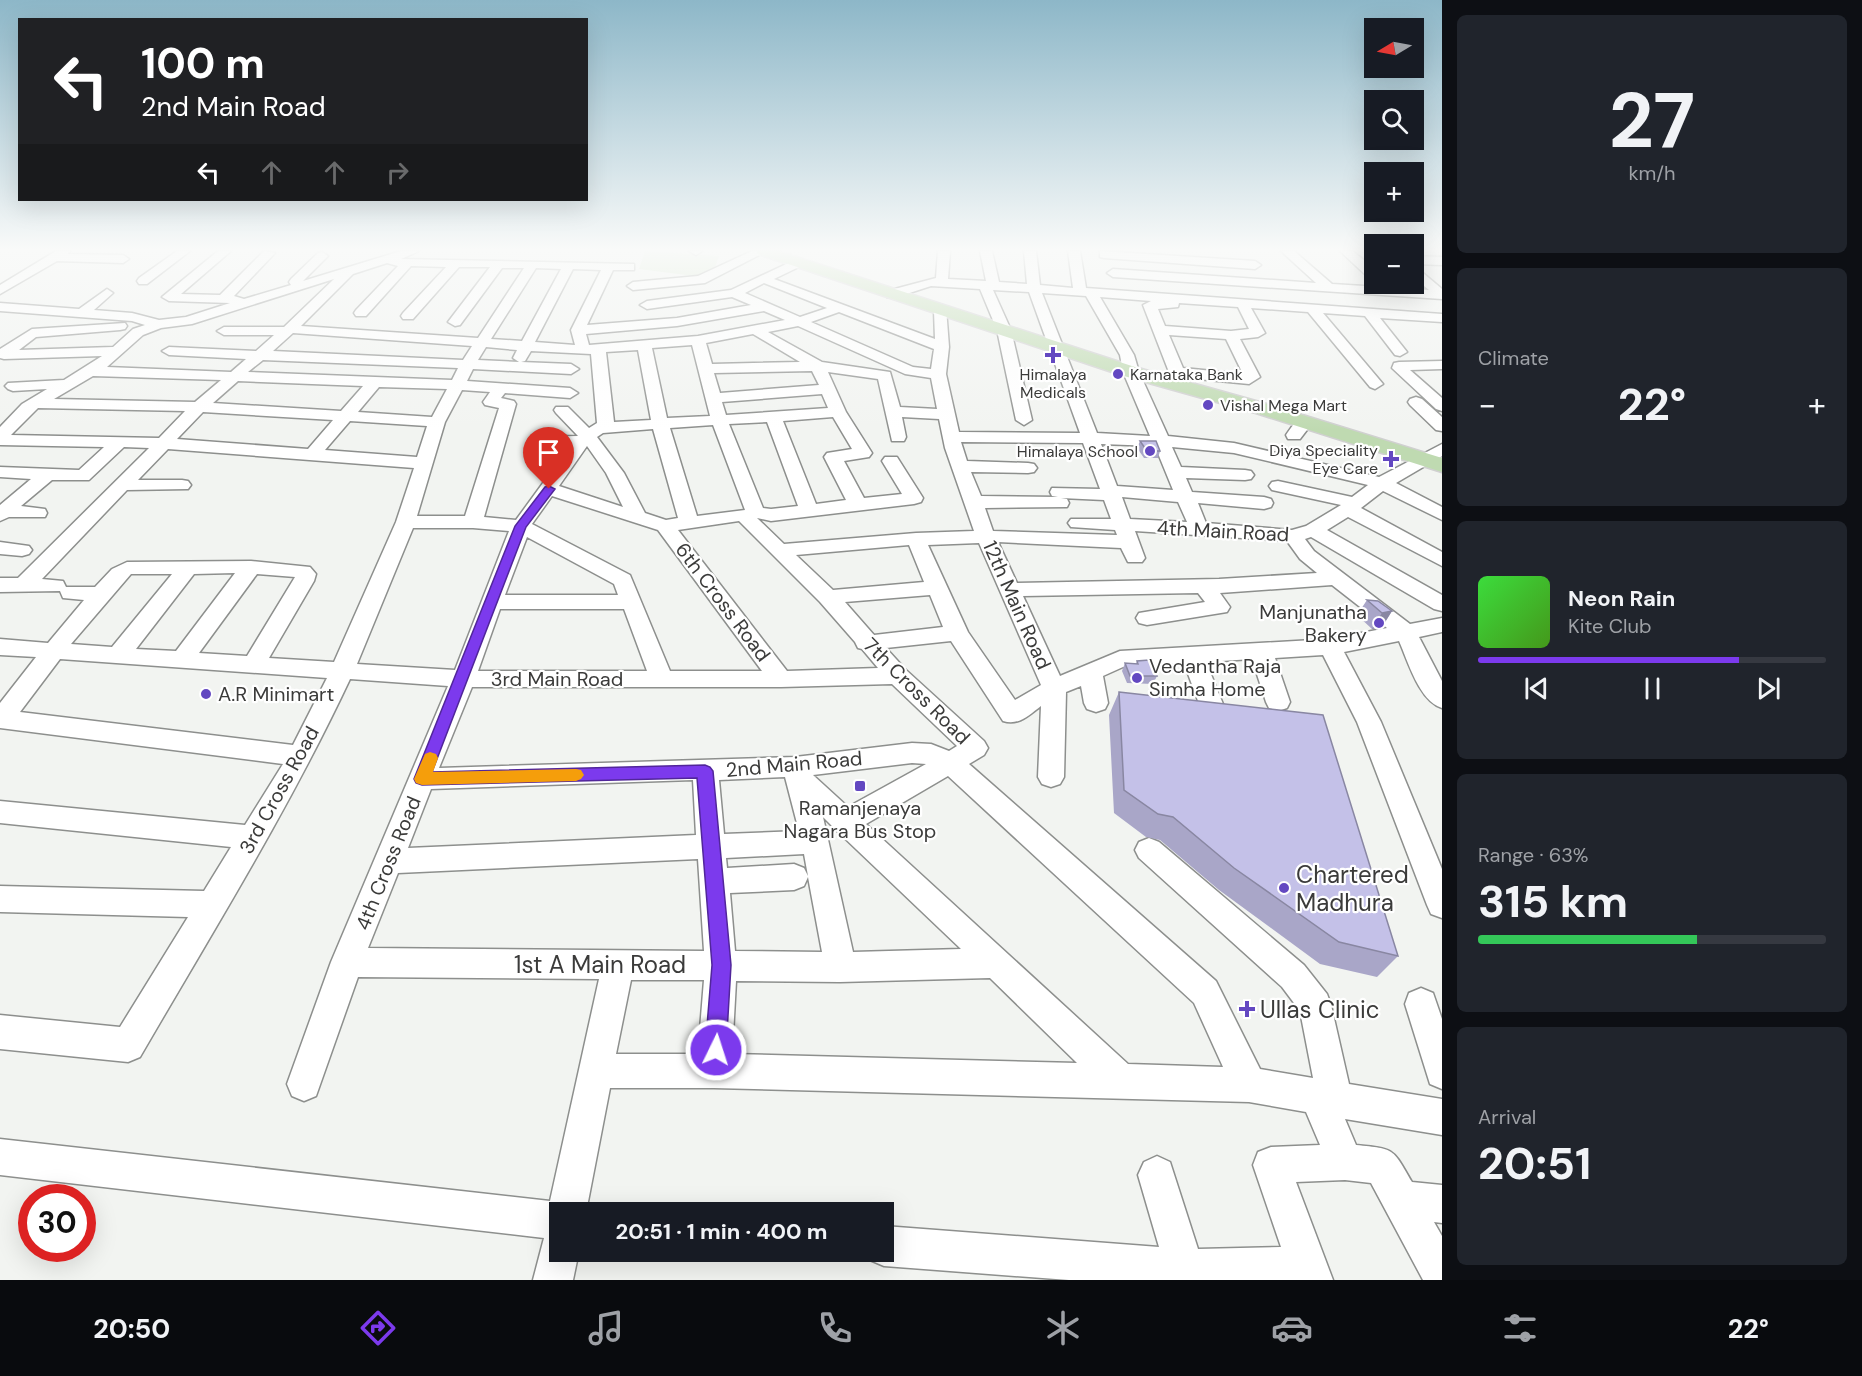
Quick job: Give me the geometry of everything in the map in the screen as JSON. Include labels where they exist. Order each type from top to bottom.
[{"type":"main road","points":[[941,311],[1131,372],[1184,382],[1300,428],[1433,462]]},
{"type":"street","points":[[47,311],[132,317],[155,325]]},
{"type":"street","points":[[38,333],[26,328],[50,311]]},
{"type":"street","points":[[2,355],[32,333],[155,325],[187,321],[220,311]]},
{"type":"street","points":[[248,321],[259,311]]},
{"type":"street","points":[[24,585],[161,443],[234,375],[310,311]]},
{"type":"street","points":[[361,314],[364,311]]},
{"type":"street","points":[[408,316],[413,311]]},
{"type":"street","points":[[455,322],[463,311]]},
{"type":"street","name":"3rd Cross Road","points":[[0,1032],[128,1045],[301,756],[343,669],[406,522],[437,422],[468,364],[502,311]]},
{"type":"street","points":[[473,522],[508,404],[491,402],[526,347],[545,311]]},
{"type":"street","points":[[578,330],[587,311]]},
{"type":"street","points":[[578,330],[676,322],[743,311]]},
{"type":"street","points":[[773,311],[910,371],[938,374]]},
{"type":"street","points":[[224,331],[289,330],[526,347],[590,349],[698,340],[757,331],[799,322],[831,311]]},
{"type":"street","points":[[846,311],[942,347]]},
{"type":"street","name":"12th Main Road","points":[[941,311],[942,347],[938,374],[952,437],[986,537],[1054,688],[1120,659],[1330,647],[1442,625]]},
{"type":"street","points":[[998,311],[1024,420]]},
{"type":"street","points":[[778,549],[916,539],[1015,536],[1129,542],[1043,311]]},
{"type":"street","points":[[1097,311],[1127,355],[1131,372],[1199,528]]},
{"type":"street","points":[[1152,311],[1184,382]]},
{"type":"street","points":[[1158,328],[1235,334],[1258,333],[1247,311]]},
{"type":"street","points":[[1313,311],[1375,384]]},
{"type":"street","points":[[1323,311],[1442,318]]},
{"type":"street","points":[[1412,311],[1442,335]]},
{"type":"street","points":[[1370,314],[1400,352]]},
{"type":"street","points":[[0,439],[18,416],[34,403],[92,371],[135,334],[155,325]]},
{"type":"street","points":[[88,352],[115,326]]},
{"type":"street","points":[[578,330],[590,349],[594,433]]},
{"type":"street","points":[[757,331],[818,366],[838,412],[863,453],[833,457],[858,505]]},
{"type":"street","points":[[1184,382],[1252,377],[1235,334]]},
{"type":"street","points":[[698,340],[719,419],[755,512],[771,514],[914,498],[891,461]]},
{"type":"street","points":[[644,345],[660,424],[689,519]]},
{"type":"street","points":[[2,355],[117,351]]},
{"type":"street","points":[[169,351],[571,369]]},
{"type":"street","points":[[54,352],[13,386],[67,384]]},
{"type":"street","points":[[1442,365],[1411,364],[1399,366],[1399,368],[1442,406]]},
{"type":"street","points":[[706,369],[818,366],[885,375],[898,437]]},
{"type":"street","points":[[92,371],[457,385],[570,393]]},
{"type":"street","points":[[1184,382],[1204,384],[1219,380]]},
{"type":"street","points":[[88,404],[113,382]]},
{"type":"street","points":[[313,454],[375,382]]},
{"type":"street","points":[[136,405],[157,388]]},
{"type":"street","points":[[713,398],[829,389]]},
{"type":"street","points":[[1415,401],[1442,426]]},
{"type":"street","points":[[34,403],[199,407],[437,422]]},
{"type":"street","points":[[562,410],[594,433],[629,495],[637,517]]},
{"type":"street","points":[[537,441],[660,424],[838,412]]},
{"type":"street","points":[[892,412],[947,414]]},
{"type":"street","points":[[773,416],[809,510]]},
{"type":"street","name":"4th Cross Road","points":[[304,1084],[347,962],[463,679],[521,526],[594,433]]},
{"type":"street","points":[[952,437],[1090,438],[1234,447],[1382,483],[1442,514]]},
{"type":"street","points":[[0,439],[161,443],[424,463]]},
{"type":"street","points":[[0,472],[45,472],[47,475],[83,476],[120,442]]},
{"type":"street","name":"4th Main Road","points":[[1078,523],[1129,542],[1199,528],[1293,536],[1313,530],[1352,506],[1382,483],[1433,462],[1442,449]]},
{"type":"street","points":[[961,466],[1028,468]]},
{"type":"street","points":[[1175,472],[1245,475]]},
{"type":"street","points":[[1,512],[47,475]]},
{"type":"street","points":[[121,485],[182,486]]},
{"type":"street","points":[[1278,486],[1352,506],[1442,560]]},
{"type":"street","name":"7th Cross Road","points":[[549,489],[665,526],[689,519],[743,515],[828,597],[898,676],[975,748],[949,761],[1205,992],[1249,1085]]},
{"type":"street","points":[[975,502],[1111,493],[1264,502]]},
{"type":"street","points":[[1,512],[38,513]]},
{"type":"street","points":[[406,522],[473,522],[521,526],[623,580],[662,679]]},
{"type":"street","name":"6th Cross Road","points":[[665,526],[781,679]]},
{"type":"street","points":[[1313,530],[1442,604]]},
{"type":"street","points":[[1293,536],[1306,555],[1406,632],[1429,681],[1442,699]]},
{"type":"street","points":[[916,539],[935,588],[957,633],[1012,716],[1032,700],[1054,688]]},
{"type":"street","points":[[0,548],[22,550]]},
{"type":"street","points":[[119,654],[189,566]]},
{"type":"street","points":[[183,658],[251,567]]},
{"type":"street","points":[[0,719],[72,627],[119,573],[127,568],[251,567],[295,570],[306,574],[254,663]]},
{"type":"street","points":[[1011,590],[1205,586],[1334,578]]},
{"type":"street","points":[[0,585],[24,585],[101,594]]},
{"type":"street","points":[[1147,618],[1219,607],[1205,586]]},
{"type":"street","points":[[828,597],[935,588]]},
{"type":"street","points":[[492,602],[632,602]]},
{"type":"street","points":[[867,643],[957,633]]},
{"type":"street","name":"3rd Main Road","points":[[0,647],[56,649],[463,679],[781,679],[898,676]]},
{"type":"street","points":[[1330,647],[1369,722],[1442,904]]},
{"type":"street","points":[[1261,651],[1278,702]]},
{"type":"street","points":[[1191,655],[1213,709]]},
{"type":"street","points":[[1091,672],[1096,703]]},
{"type":"street","points":[[1051,777],[1054,688]]},
{"type":"street","points":[[0,719],[301,756]]},
{"type":"street","name":"2nd Main Road","points":[[422,779],[705,771],[796,772],[924,753],[949,761]]},
{"type":"street","points":[[846,822],[949,761]]},
{"type":"street","points":[[705,771],[721,965],[714,1071]]},
{"type":"street","points":[[796,772],[1121,1082]]},
{"type":"street","points":[[796,772],[816,842],[840,967]]},
{"type":"street","points":[[0,812],[254,838]]},
{"type":"street","points":[[389,861],[816,842]]},
{"type":"street","points":[[1149,850],[1293,976],[1315,1005],[1326,1097],[1345,1162]]},
{"type":"street","points":[[714,881],[794,877]]},
{"type":"street","points":[[0,899],[214,904]]},
{"type":"street","name":"1st A Main Road","points":[[347,962],[840,967],[997,963]]},
{"type":"street","points":[[569,1202],[618,964]]},
{"type":"street","points":[[1421,1004],[1442,1072]]},
{"type":"street","points":[[596,1071],[714,1071],[1249,1085],[1442,1117]]},
{"type":"street","points":[[0,1157],[549,1220]]},
{"type":"street","points":[[894,1247],[1186,1274],[1310,1273],[1270,1165],[1345,1162],[1382,1166],[1442,1275]]},
{"type":"street","points":[[1157,1175],[1186,1274]]},
{"type":"street","points":[[1402,1200],[1442,1204]]},
{"type":"street","points":[[553,1280],[557,1262]]},
{"type":"building","points":[[1140,441],[1156,441],[1160,451],[1147,451]]},
{"type":"building","points":[[1367,600],[1378,601],[1392,611],[1382,613]]},
{"type":"building","points":[[1149,660],[1157,676],[1130,676],[1125,663],[1138,664],[1137,661]]},
{"type":"building","name":"Chartered Madhura","points":[[1119,692],[1323,715],[1398,956],[1339,942],[1234,868],[1173,817],[1158,814],[1124,790]]},
{"type":"slow traffic","points":[[430,758],[422,779],[576,775]]},
{"type":"place","name":"Himalaya Medicals","points":[[1053,355]]},
{"type":"place","name":"Karnataka Bank","points":[[1118,374]]},
{"type":"place","name":"Vishal Mega Mart","points":[[1208,405]]},
{"type":"place","name":"Himalaya School","points":[[1150,451]]},
{"type":"place","name":"Diya Speciality Eye Care","points":[[1391,459]]},
{"type":"place","name":"Manjunatha Bakery","points":[[1379,623]]},
{"type":"place","name":"Vedantha Raja Simha Home","points":[[1137,678]]},
{"type":"place","name":"A.R Minimart","points":[[206,694]]},
{"type":"place","name":"Ramanjenaya Nagara Bus Stop","points":[[860,786]]},
{"type":"place","name":"Chartered Madhura","points":[[1284,888]]},
{"type":"place","name":"Ullas Clinic","points":[[1247,1009]]},
{"type":"route","points":[[549,489],[521,526],[422,779],[705,771],[721,965],[716,1050]]}]
